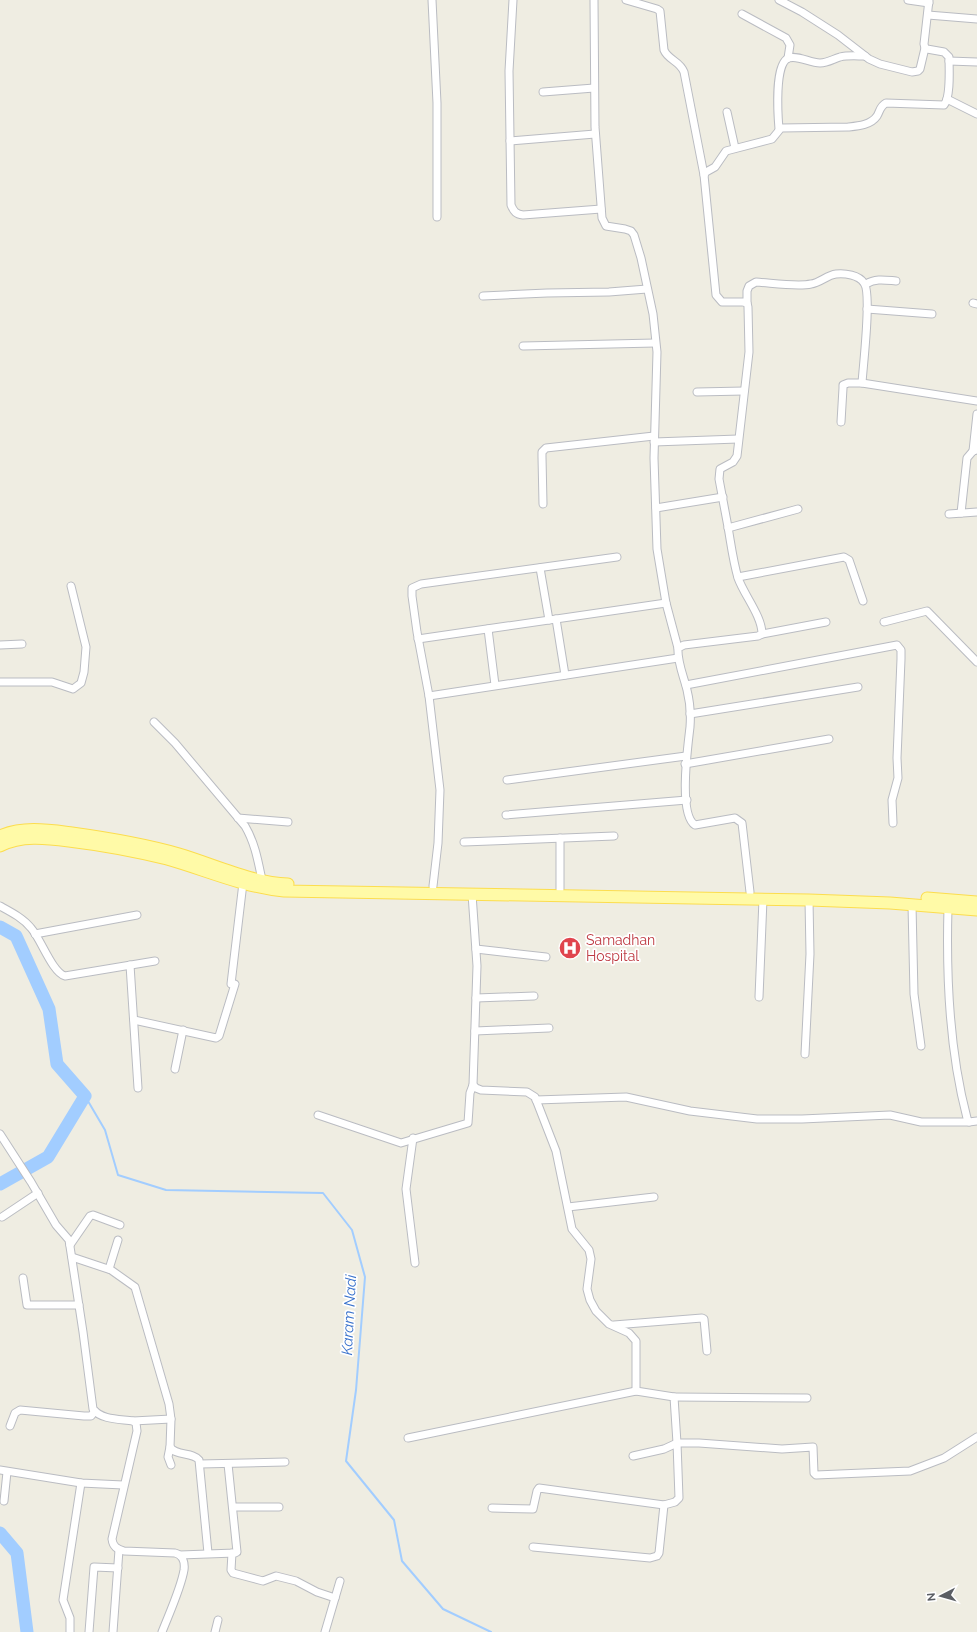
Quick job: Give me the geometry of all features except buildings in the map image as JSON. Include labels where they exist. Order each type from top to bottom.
[{"type":"main road","points":[[0,855],[3,841],[22,834],[59,831],[130,842],[180,854],[262,880],[298,884],[750,892],[890,900],[912,905],[977,910]]},
{"type":"main road","points":[[22,834],[150,855],[243,883],[267,889],[284,891],[977,902]]},
{"type":"street","points":[[432,0],[438,103],[438,217]]},
{"type":"street","points":[[513,0],[509,71],[511,205],[513,211],[517,214],[523,215],[602,209]]},
{"type":"street","points":[[594,0],[595,134],[602,218],[606,226],[625,229],[634,235],[653,314],[657,352],[654,439],[657,549],[666,603],[678,648],[678,658],[686,685],[690,714],[685,764],[686,800],[690,820],[695,825],[735,818],[742,822],[750,892]]},
{"type":"street","points":[[626,0],[657,9],[660,12],[664,50],[666,55],[679,63],[684,72],[704,175],[716,295],[722,302],[747,303]]},
{"type":"street","points":[[779,0],[802,12],[838,35],[865,56],[880,64],[916,72],[920,68],[924,48],[929,2],[908,0]]},
{"type":"street","points":[[742,14],[786,38],[790,45],[788,58],[785,60],[781,72],[778,89],[777,132]]},
{"type":"street","points":[[928,15],[977,19]]},
{"type":"street","points":[[704,175],[706,172],[715,167],[726,151],[769,140],[777,132],[856,126],[872,121],[877,117],[882,105],[886,104],[944,105],[947,98],[949,61],[947,54],[924,48]]},
{"type":"street","points":[[788,58],[822,63],[842,57],[865,56]]},
{"type":"street","points":[[949,61],[977,62]]},
{"type":"street","points":[[543,92],[594,88]]},
{"type":"street","points":[[947,98],[977,114]]},
{"type":"street","points":[[727,112],[735,148]]},
{"type":"street","points":[[510,141],[595,134]]},
{"type":"street","points":[[762,634],[760,623],[738,577],[719,479],[720,469],[733,462],[736,456],[749,352],[749,314],[747,291],[749,286],[756,282],[812,284],[827,276],[843,274],[861,279],[866,284],[867,309],[862,383]]},
{"type":"street","points":[[866,284],[872,280],[878,279],[896,281]]},
{"type":"street","points":[[483,296],[547,292],[616,292],[647,289]]},
{"type":"street","points":[[867,309],[932,314]]},
{"type":"street","points":[[523,346],[655,343]]},
{"type":"street","points":[[841,422],[844,385],[848,383],[862,383],[977,400]]},
{"type":"street","points":[[697,392],[744,391]]},
{"type":"street","points":[[961,513],[967,458],[975,451],[977,414]]},
{"type":"street","points":[[543,504],[542,452],[546,448],[654,439],[738,439]]},
{"type":"street","points":[[656,508],[723,497]]},
{"type":"street","points":[[728,528],[798,509]]},
{"type":"street","points":[[949,514],[977,512]]},
{"type":"street","points":[[433,886],[441,802],[429,696],[418,639],[412,588],[416,586],[617,557]]},
{"type":"street","points":[[738,577],[844,557],[849,560],[863,601]]},
{"type":"street","points":[[540,568],[564,674]]},
{"type":"street","points":[[0,682],[52,682],[73,689],[81,684],[84,672],[86,647],[70,586]]},
{"type":"street","points":[[418,639],[666,603]]},
{"type":"street","points":[[884,622],[927,611],[977,662]]},
{"type":"street","points":[[678,648],[684,645],[746,639],[762,634],[826,622]]},
{"type":"street","points":[[488,629],[495,685]]},
{"type":"street","points":[[0,645],[22,644]]},
{"type":"street","points":[[686,685],[896,645],[901,650],[901,659],[897,758],[898,778],[892,800],[893,823]]},
{"type":"street","points":[[429,696],[564,674],[678,658]]},
{"type":"street","points":[[690,714],[858,687]]},
{"type":"street","points":[[154,722],[175,743],[238,818],[250,835],[257,854],[262,880]]},
{"type":"street","points":[[685,764],[828,738]]},
{"type":"street","points":[[508,780],[686,756]]},
{"type":"street","points":[[506,815],[686,800]]},
{"type":"street","points":[[238,818],[288,822]]},
{"type":"street","points":[[464,842],[614,836]]},
{"type":"street","points":[[560,838],[560,889]]},
{"type":"street","points":[[134,1020],[214,1038],[218,1037],[233,984],[243,883]]},
{"type":"street","points":[[318,1115],[398,1142],[468,1123],[470,1093],[473,1085],[476,998],[476,949],[472,894]]},
{"type":"street","points":[[759,997],[763,899]]},
{"type":"street","points":[[805,1054],[810,954],[809,900]]},
{"type":"street","points":[[912,905],[914,994],[921,1046]]},
{"type":"street","points":[[0,906],[27,923],[56,969],[62,975],[65,976],[155,961]]},
{"type":"street","points":[[948,908],[947,952],[950,1023],[958,1076],[966,1115],[969,1122]]},
{"type":"street","points":[[35,934],[137,915]]},
{"type":"street","points":[[476,949],[546,957]]},
{"type":"street","points":[[130,965],[138,1088]]},
{"type":"street","points":[[476,998],[534,996]]},
{"type":"street","points":[[475,1031],[550,1028]]},
{"type":"street","points":[[175,1069],[183,1030]]},
{"type":"street","points":[[473,1085],[481,1090],[527,1092],[536,1100],[556,1151],[572,1229],[587,1246],[590,1254],[587,1288],[590,1300],[596,1311],[612,1326],[629,1333],[636,1341],[636,1391]]},
{"type":"street","points":[[536,1100],[626,1097],[690,1111],[757,1119],[802,1119],[890,1115],[921,1122],[977,1121]]},
{"type":"street","points":[[0,1135],[38,1193],[56,1225],[68,1238],[93,1407],[95,1411],[103,1416],[133,1421],[170,1419]]},
{"type":"street","points":[[413,1138],[406,1189],[415,1262]]},
{"type":"street","points":[[2,1217],[38,1193]]},
{"type":"street","points":[[568,1207],[654,1197]]},
{"type":"street","points":[[70,1245],[90,1216],[93,1215],[120,1224]]},
{"type":"street","points":[[109,1269],[118,1240]]},
{"type":"street","points":[[72,1257],[109,1269],[132,1283],[136,1290],[167,1396],[170,1419],[170,1447],[168,1457],[171,1465]]},
{"type":"street","points":[[24,1278],[27,1305],[79,1305]]},
{"type":"street","points":[[612,1326],[703,1318],[707,1351]]},
{"type":"street","points":[[408,1438],[636,1391],[674,1397],[807,1398]]},
{"type":"street","points":[[492,1508],[533,1509],[539,1488],[664,1505],[675,1502],[679,1498],[674,1397]]},
{"type":"street","points":[[10,1426],[15,1413],[20,1410],[84,1416],[91,1416],[95,1411]]},
{"type":"street","points":[[133,1421],[136,1423],[137,1430],[112,1539],[115,1547],[119,1550],[175,1553],[180,1555],[236,1553],[237,1550],[228,1464]]},
{"type":"street","points":[[633,1456],[664,1450],[677,1443],[699,1443],[782,1449],[813,1447],[814,1473],[816,1475],[910,1470],[944,1458],[977,1437]]},
{"type":"street","points":[[170,1447],[173,1451],[197,1458],[200,1464],[208,1553]]},
{"type":"street","points":[[200,1464],[285,1462]]},
{"type":"street","points":[[4,1501],[4,1471],[81,1483],[124,1485]]},
{"type":"street","points":[[70,1632],[70,1618],[63,1600],[81,1483]]},
{"type":"street","points":[[533,1547],[653,1558],[657,1556],[659,1552],[664,1505]]},
{"type":"street","points":[[233,1507],[279,1507]]},
{"type":"street","points":[[113,1632],[119,1550]]},
{"type":"street","points":[[232,1553],[232,1573],[263,1581],[276,1576],[296,1582],[316,1592],[335,1598]]},
{"type":"street","points":[[162,1632],[184,1570],[183,1558],[180,1555]]},
{"type":"street","points":[[89,1632],[94,1567],[118,1568]]},
{"type":"street","points":[[325,1632],[340,1581]]},
{"type":"street","points":[[215,1632],[218,1620]]},
{"type":"waterway","points":[[0,927],[16,936],[49,1009],[57,1064],[85,1096],[48,1157],[0,1184]]},
{"type":"waterway","name":"Karam Nadi","points":[[85,1096],[105,1130],[118,1175],[166,1190],[323,1193],[352,1230],[365,1277],[356,1390],[346,1461],[394,1520],[402,1561],[443,1609],[491,1632]]},
{"type":"waterway","points":[[0,1533],[17,1553],[27,1632]]},
{"type":"place","name":"Samadhan Hospital","points":[[570,948]]}]
